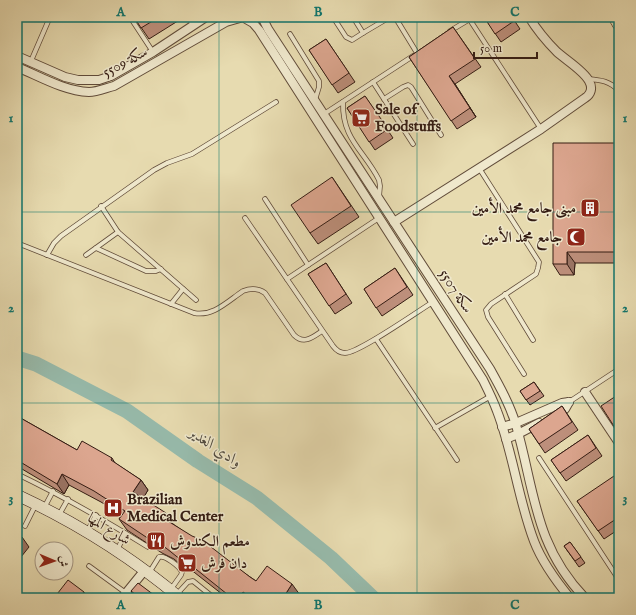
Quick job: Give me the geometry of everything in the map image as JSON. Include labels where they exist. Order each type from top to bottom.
[{"type":"main road","points":[[615,17],[619,24]]},
{"type":"street","name":"سكة 5509","points":[[17,56],[65,77],[78,80],[99,80],[111,76],[153,52],[206,17]]},
{"type":"street","name":"سكة 5507","points":[[262,17],[378,199],[490,369],[506,399],[516,424],[531,491],[543,532],[562,570],[586,598]]},
{"type":"street","name":"سكة 5509","points":[[17,67],[76,90],[90,92],[102,90],[114,86],[226,22],[244,18]]},
{"type":"street","name":"سكة 5507","points":[[244,18],[253,23],[258,30],[483,380],[498,412],[534,542],[544,563],[570,598]]},
{"type":"street","points":[[394,222],[540,129],[588,96],[591,87],[588,79],[551,46],[531,20]]},
{"type":"street","points":[[585,392],[619,443]]},
{"type":"street","points":[[502,427],[516,424],[562,403],[569,402]]},
{"type":"street","points":[[506,439],[565,409],[569,402]]},
{"type":"street","name":"شارع المها","points":[[18,497],[59,516],[117,551],[176,594]]},
{"type":"street","points":[[124,595],[146,572]]},
{"type":"lane","points":[[30,62],[50,17]]},
{"type":"lane","points":[[130,17],[153,52]]},
{"type":"lane","points":[[188,17],[194,26]]},
{"type":"lane","points":[[333,17],[346,38],[352,40],[390,17]]},
{"type":"lane","points":[[352,17],[363,33]]},
{"type":"lane","points":[[394,17],[417,53]]},
{"type":"lane","points":[[531,20],[541,17]]},
{"type":"lane","points":[[443,36],[469,18],[540,129]]},
{"type":"lane","points":[[290,34],[319,81],[315,101]]},
{"type":"lane","points":[[324,114],[424,49]]},
{"type":"lane","points":[[588,79],[609,82],[619,91]]},
{"type":"lane","points":[[373,82],[413,144]]},
{"type":"lane","points":[[384,99],[403,86],[408,85],[411,87],[441,135]]},
{"type":"lane","points":[[47,255],[57,240],[101,206],[154,170],[167,163],[192,154],[276,102]]},
{"type":"lane","points":[[343,102],[343,118],[348,134],[379,180],[380,186],[378,199]]},
{"type":"lane","points":[[479,167],[539,262],[536,274],[488,306],[486,314],[524,374]]},
{"type":"lane","points":[[265,199],[308,266]]},
{"type":"lane","points":[[101,206],[118,232],[196,300]]},
{"type":"lane","points":[[245,218],[322,331],[335,349],[342,353],[350,352],[376,339],[433,302]]},
{"type":"lane","points":[[287,279],[380,218]]},
{"type":"lane","points":[[86,255],[118,232]]},
{"type":"lane","points":[[17,242],[194,313],[204,314],[215,311],[243,291],[248,289],[257,290],[265,293],[294,336],[298,339],[307,340],[322,331]]},
{"type":"lane","points":[[96,248],[146,271],[156,271],[161,269]]},
{"type":"lane","points":[[171,304],[183,289]]},
{"type":"lane","points":[[505,294],[533,340]]},
{"type":"lane","points":[[376,339],[457,460]]},
{"type":"lane","points":[[569,402],[619,369]]},
{"type":"lane","points":[[435,428],[491,396]]},
{"type":"lane","points":[[539,458],[619,580]]},
{"type":"lane","points":[[17,474],[68,499],[148,547]]},
{"type":"lane","points":[[25,526],[53,491]]},
{"type":"lane","points":[[59,516],[68,499]]},
{"type":"lane","points":[[86,532],[96,515]]},
{"type":"lane","points":[[117,551],[125,533]]},
{"type":"lane","points":[[146,572],[161,556],[180,568],[182,573],[176,594]]},
{"type":"lane","points":[[89,566],[124,595]]},
{"type":"lane","points":[[176,594],[188,582],[193,581],[214,598]]},
{"type":"building","points":[[134,17],[159,17],[141,28]]},
{"type":"building","points":[[484,17],[512,17],[514,21],[495,34]]},
{"type":"building","points":[[453,27],[475,59],[449,76],[470,108],[451,121],[409,57]]},
{"type":"building","points":[[326,39],[349,73],[332,85],[309,50]]},
{"type":"building","points":[[365,96],[388,129],[369,142],[347,108]]},
{"type":"building","name":"مبنى جامع محمد الأمين","points":[[553,143],[619,143],[619,264],[615,264],[615,252],[567,252],[567,264],[553,264]]},
{"type":"building","points":[[332,177],[351,206],[310,233],[291,205]]},
{"type":"building","points":[[326,263],[346,294],[329,306],[308,274]]},
{"type":"building","points":[[395,268],[407,287],[376,308],[364,289]]},
{"type":"building","points":[[534,382],[540,391],[526,400],[520,391]]},
{"type":"building","points":[[619,394],[619,434],[601,406]]},
{"type":"building","points":[[562,406],[572,422],[539,444],[529,429]]},
{"type":"building","points":[[17,416],[77,450],[82,441],[112,458],[111,460],[141,480],[133,492],[166,513],[163,518],[192,536],[202,540],[256,581],[267,566],[292,584],[283,598],[252,598],[243,592],[239,598],[232,598],[182,558],[181,560],[166,548],[155,543],[119,519],[125,511],[94,491],[62,474],[57,484],[17,460]]},
{"type":"building","points":[[588,435],[596,448],[560,473],[551,460]]},
{"type":"building","points":[[614,476],[619,483],[619,517],[598,531],[577,501]]},
{"type":"building","points":[[17,533],[22,537],[17,543]]},
{"type":"building","points":[[570,542],[581,557],[575,561],[564,546]]},
{"type":"building","points":[[67,581],[84,592],[79,598],[54,598]]},
{"type":"building","points":[[138,583],[158,598],[140,598],[131,591]]},
{"type":"waterway","name":"وادي الغدير","points":[[17,358],[36,364],[127,411],[198,461],[257,498],[331,558],[373,598]]},
{"type":"place","name":"Sale of Foodstuffs","points":[[361,118]]},
{"type":"place","name":"مبنى جامع محمد الأمين","points":[[590,208]]},
{"type":"place","name":"جامع محمد الأمين","points":[[576,237]]},
{"type":"place","name":"Brazilian Medical Center","points":[[113,508]]},
{"type":"place","name":"مطعم الكندوش","points":[[156,541]]},
{"type":"place","name":"دان فرش","points":[[187,563]]}]
